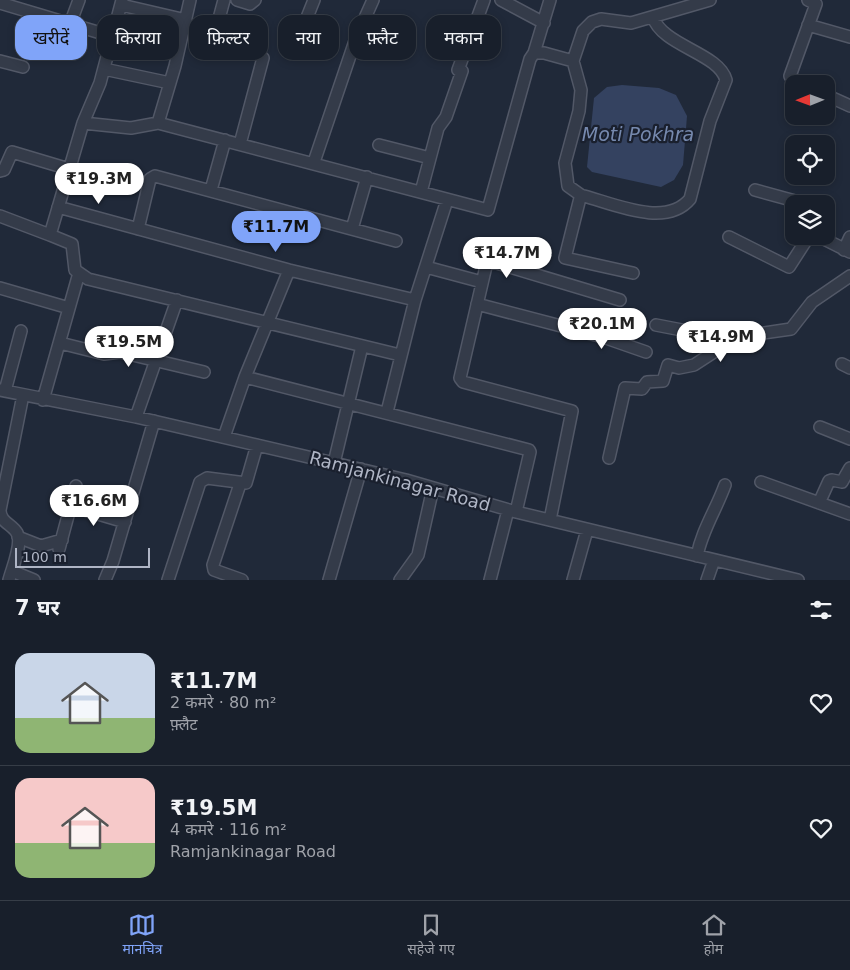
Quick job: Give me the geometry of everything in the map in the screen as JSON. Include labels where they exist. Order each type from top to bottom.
[{"type":"street","points":[[73,15],[79,0]]},
{"type":"street","points":[[158,122],[170,83],[190,0]]},
{"type":"street","points":[[220,15],[224,0]]},
{"type":"street","points":[[237,0],[250,4],[255,0]]},
{"type":"street","points":[[308,15],[314,0]]},
{"type":"street","points":[[314,162],[356,38],[373,0]]},
{"type":"street","points":[[421,192],[438,128],[446,117],[484,0]]},
{"type":"street","points":[[501,0],[544,22]]},
{"type":"street","points":[[83,123],[131,128],[158,122],[314,162],[488,210],[530,59],[534,53],[550,0]]},
{"type":"street","points":[[653,17],[659,30],[707,59],[726,80],[710,121],[690,198],[681,207],[673,210],[648,212],[582,196],[568,186],[566,163],[579,111],[581,90],[573,61],[583,31],[592,22],[601,19],[631,23],[710,0]]},
{"type":"street","points":[[790,75],[816,4],[808,0]]},
{"type":"street","points":[[118,15],[121,2],[186,20]]},
{"type":"street","points":[[0,3],[18,4],[47,15]]},
{"type":"street","points":[[808,24],[850,37]]},
{"type":"street","points":[[534,53],[544,53],[573,61]]},
{"type":"street","points":[[50,235],[83,123],[107,60]]},
{"type":"street","points":[[240,144],[262,60]]},
{"type":"street","points":[[0,61],[23,67]]},
{"type":"street","points":[[104,69],[170,83]]},
{"type":"street","points":[[835,99],[850,106]]},
{"type":"street","points":[[211,190],[225,140]]},
{"type":"street","points":[[379,145],[430,158]]},
{"type":"street","points":[[0,172],[4,170],[12,152],[69,169]]},
{"type":"street","points":[[138,229],[152,176],[211,190],[396,241]]},
{"type":"street","points":[[352,229],[367,177]]},
{"type":"street","points":[[755,190],[785,198]]},
{"type":"street","points":[[582,196],[565,258],[633,273]]},
{"type":"street","points":[[387,412],[415,300],[447,200]]},
{"type":"street","points":[[58,207],[289,270],[415,300]]},
{"type":"street","points":[[0,216],[72,244],[75,270],[88,279],[400,355]]},
{"type":"street","points":[[729,237],[790,266],[803,245]]},
{"type":"street","points":[[835,245],[847,251],[850,237]]},
{"type":"street","points":[[550,520],[572,411],[460,381],[488,262],[490,260],[620,300]]},
{"type":"street","points":[[426,268],[482,282]]},
{"type":"street","points":[[224,437],[245,377],[289,270]]},
{"type":"street","points":[[43,400],[79,273]]},
{"type":"street","points":[[609,458],[624,388],[642,389],[646,382],[663,381],[668,365],[679,368],[694,365],[738,337],[791,329],[812,302],[850,276]]},
{"type":"street","points":[[0,288],[69,308]]},
{"type":"street","points":[[136,417],[177,300]]},
{"type":"street","points":[[477,304],[603,337],[646,352]]},
{"type":"street","points":[[656,325],[734,340]]},
{"type":"street","points":[[2,390],[21,331]]},
{"type":"street","points":[[60,343],[104,354],[120,352],[204,372]]},
{"type":"street","points":[[334,463],[347,402],[362,346]]},
{"type":"street","points":[[245,377],[529,450],[530,452],[490,580]]},
{"type":"street","name":"Ramjankinagar Road","points":[[2,390],[43,400],[136,417],[361,469],[512,511],[714,560],[774,577],[798,580]]},
{"type":"street","points":[[23,395],[5,456],[0,515],[18,537],[41,546],[61,545],[76,486]]},
{"type":"street","points":[[105,580],[114,561],[154,421]]},
{"type":"street","points":[[820,427],[850,439]]},
{"type":"street","points":[[168,580],[200,482],[207,478],[246,484],[257,445]]},
{"type":"street","points":[[819,503],[829,481],[842,482],[850,468]]},
{"type":"street","points":[[329,580],[361,469]]},
{"type":"street","points":[[761,482],[850,514]]},
{"type":"street","points":[[240,484],[213,565],[214,570],[242,580]]},
{"type":"street","points":[[696,556],[704,529],[716,510],[725,485]]},
{"type":"street","points":[[400,580],[418,555],[433,488]]},
{"type":"street","points":[[71,506],[125,522]]},
{"type":"street","points":[[573,580],[587,530]]},
{"type":"street","points":[[18,537],[11,575],[34,580]]},
{"type":"street","points":[[708,580],[714,560]]},
{"type":"water","name":"Moti Pokhra","points":[[622,85],[659,88],[676,95],[687,116],[683,165],[674,180],[661,187],[592,172],[587,167],[594,98],[607,87]]}]
